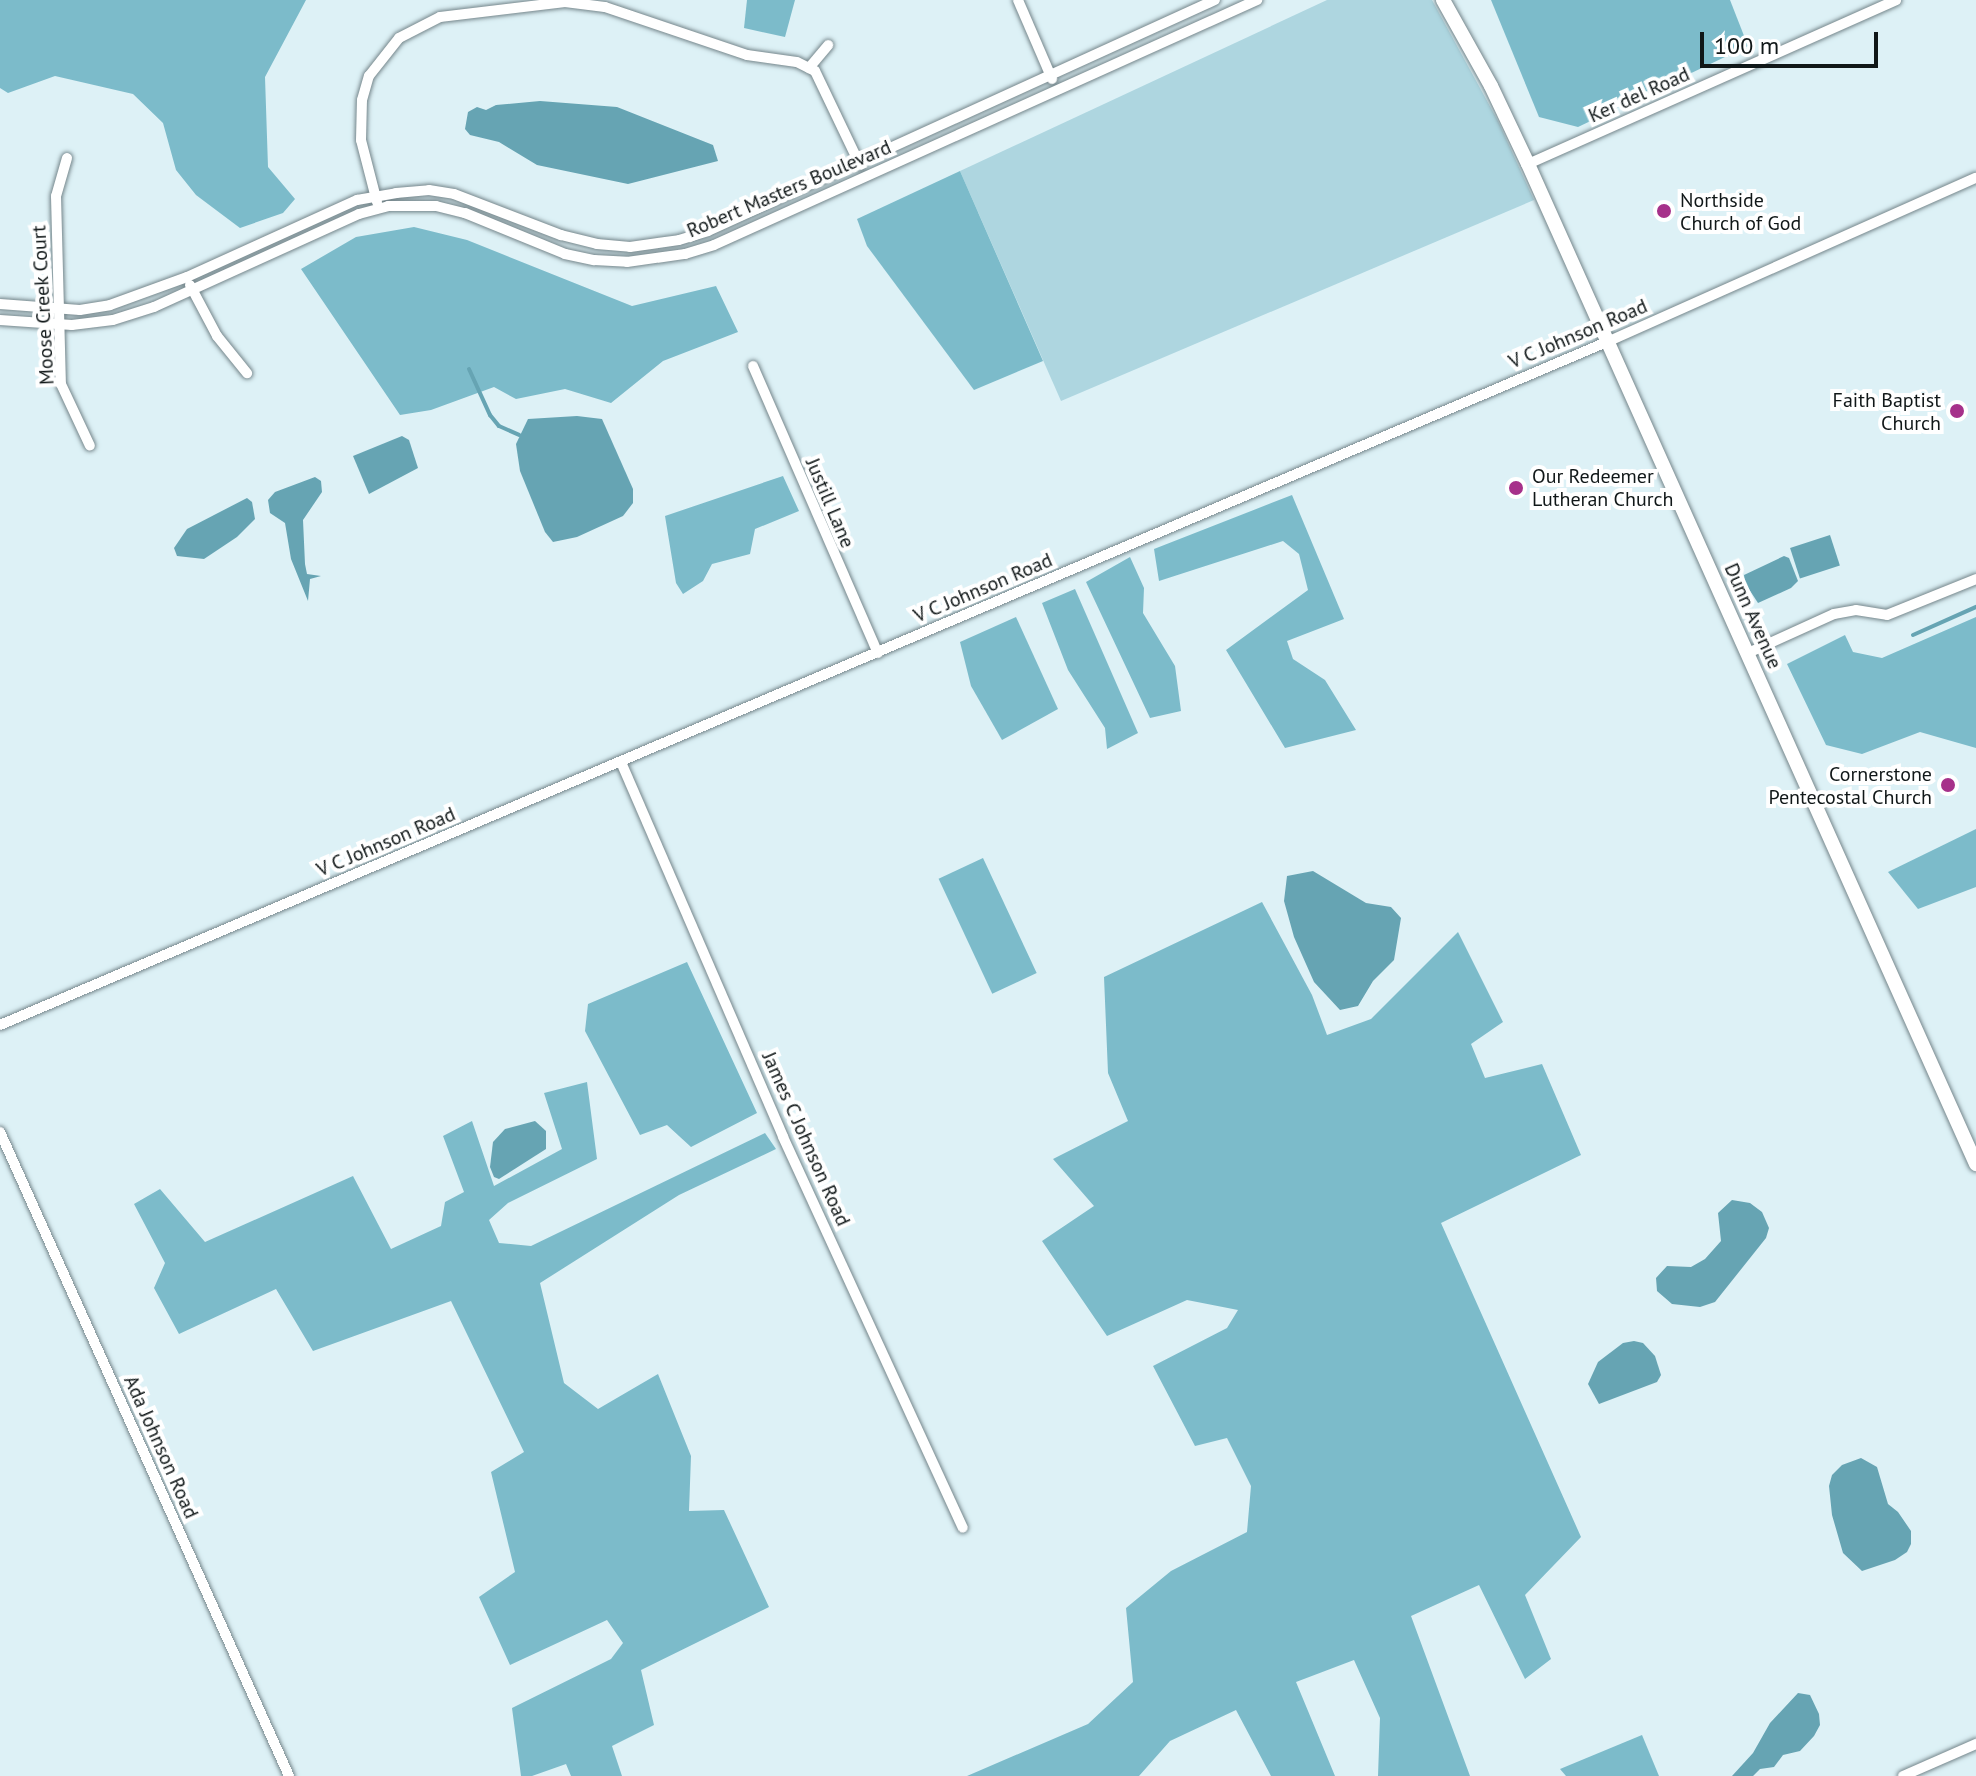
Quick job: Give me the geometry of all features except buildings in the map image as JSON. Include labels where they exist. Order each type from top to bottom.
[{"type":"main road","name":"Dunn Avenue","points":[[1443,0],[1491,86]]},
{"type":"main road","name":"Dunn Avenue","points":[[1453,0],[1976,1164]]},
{"type":"street","points":[[1018,0],[1057,90]]},
{"type":"street","name":"Robert Masters Boulevard","points":[[0,320],[60,325],[113,320],[192,289],[377,202],[429,190],[454,194],[561,235],[597,244],[652,245],[708,231],[1215,0]]},
{"type":"street","name":"Robert Masters Boulevard","points":[[0,304],[59,309],[110,305],[187,277],[357,200],[436,206],[465,213],[565,254],[627,262],[673,257],[714,245],[1257,0]]},
{"type":"street","name":"Ker del Road","points":[[1528,164],[1896,0]]},
{"type":"street","points":[[377,202],[360,118],[368,79],[399,38],[440,17],[565,2],[605,7],[747,55],[797,62],[809,68],[824,84],[865,177]]},
{"type":"street","points":[[809,68],[828,45]]},
{"type":"street","name":"Moose Creek Court","points":[[67,158],[56,196],[61,384],[90,446]]},
{"type":"street","name":"V C Johnson Road","points":[[0,1025],[1607,342],[1976,178]]},
{"type":"street","points":[[187,277],[217,336],[247,373]]},
{"type":"street","name":"Justill Lane","points":[[753,366],[878,653]]},
{"type":"street","points":[[1748,653],[1834,614],[1856,610],[1887,615],[1976,579]]},
{"type":"street","name":"James C Johnson Road","points":[[621,762],[790,1153],[963,1528]]},
{"type":"street","name":"Ada Johnson Road","points":[[0,1132],[289,1776]]},
{"type":"street","points":[[1903,1776],[1976,1744]]},
{"type":"shaded area","points":[[0,0],[306,0],[265,77],[268,167],[295,199],[283,213],[240,228],[196,195],[176,170],[163,123],[133,94],[55,76],[8,93],[0,88]]},
{"type":"shaded area","points":[[747,0],[795,0],[785,37],[744,28]]},
{"type":"shaded area","points":[[1327,0],[1432,0],[1498,121],[1534,200],[1061,401],[960,171]]},
{"type":"shaded area","points":[[1491,0],[1730,0],[1748,46],[1578,127],[1539,117]]},
{"type":"shaded area","points":[[540,101],[617,107],[713,145],[718,161],[628,184],[537,165],[499,142],[470,135],[465,129],[468,112],[477,107],[486,110],[496,105]]},
{"type":"shaded area","points":[[960,171],[1043,361],[974,390],[867,246],[857,219]]},
{"type":"shaded area","points":[[414,227],[467,240],[632,306],[716,286],[738,332],[663,361],[611,403],[565,389],[516,399],[494,387],[431,410],[400,415],[301,269],[356,237]]},
{"type":"shaded area","points":[[577,416],[602,419],[633,489],[633,503],[623,516],[577,537],[553,542],[545,532],[520,471],[516,444],[528,419]]},
{"type":"shaded area","points":[[402,436],[409,440],[418,468],[369,494],[353,456]]},
{"type":"shaded area","points":[[783,476],[799,511],[755,529],[750,554],[712,564],[703,581],[683,594],[676,583],[665,516]]},
{"type":"shaded area","points":[[315,477],[321,481],[322,492],[303,520],[305,564],[307,574],[321,576],[310,579],[308,601],[291,559],[285,523],[270,513],[268,500],[275,492]]},
{"type":"shaded area","points":[[1292,495],[1344,619],[1287,641],[1293,659],[1325,680],[1356,730],[1285,748],[1226,650],[1308,590],[1299,554],[1283,541],[1159,581],[1154,549]]},
{"type":"shaded area","points":[[247,498],[252,502],[255,519],[237,537],[204,559],[177,556],[174,548],[187,529]]},
{"type":"shaded area","points":[[1830,535],[1840,565],[1800,578],[1790,548]]},
{"type":"shaded area","points":[[1784,556],[1789,558],[1798,581],[1791,588],[1758,603],[1745,583],[1744,575]]},
{"type":"shaded area","points":[[1130,557],[1144,588],[1143,613],[1175,666],[1181,711],[1150,718],[1086,582]]},
{"type":"shaded area","points":[[1075,589],[1138,733],[1107,749],[1105,728],[1068,670],[1042,603]]},
{"type":"shaded area","points":[[1016,617],[1058,709],[1002,740],[971,686],[960,642]]},
{"type":"shaded area","points":[[1976,617],[1976,748],[1920,732],[1862,754],[1826,745],[1787,664],[1845,635],[1853,652],[1882,658]]},
{"type":"shaded area","points":[[1976,829],[1976,887],[1918,909],[1888,872]]},
{"type":"shaded area","points":[[983,858],[1037,973],[992,994],[939,879]]},
{"type":"shaded area","points":[[1313,871],[1366,903],[1391,907],[1401,918],[1394,960],[1373,981],[1358,1006],[1340,1010],[1314,982],[1294,937],[1284,901],[1287,876]]},
{"type":"shaded area","points":[[1262,902],[1312,995],[1327,1035],[1371,1019],[1458,932],[1503,1022],[1471,1044],[1485,1078],[1542,1064],[1581,1155],[1441,1223],[1581,1537],[1525,1595],[1551,1659],[1525,1679],[1479,1585],[1411,1616],[1470,1776],[1378,1776],[1380,1718],[1354,1660],[1296,1682],[1335,1776],[1271,1776],[1236,1710],[1170,1741],[1139,1776],[967,1776],[1088,1724],[1133,1682],[1126,1608],[1171,1571],[1247,1532],[1251,1486],[1227,1438],[1195,1446],[1153,1366],[1227,1328],[1238,1310],[1187,1300],[1107,1336],[1042,1241],[1094,1206],[1053,1159],[1128,1121],[1108,1073],[1104,977]]},
{"type":"shaded area","points":[[687,962],[757,1113],[691,1147],[667,1125],[640,1135],[585,1031],[588,1004]]},
{"type":"shaded area","points":[[587,1082],[597,1159],[508,1203],[489,1220],[499,1243],[531,1246],[765,1133],[776,1149],[679,1195],[540,1283],[564,1383],[598,1409],[658,1374],[691,1456],[689,1511],[724,1510],[769,1607],[641,1670],[654,1725],[612,1746],[622,1776],[571,1776],[566,1764],[532,1776],[521,1776],[512,1708],[611,1659],[623,1643],[607,1620],[510,1665],[479,1597],[515,1572],[491,1472],[524,1452],[451,1301],[313,1351],[276,1289],[179,1334],[154,1288],[165,1263],[134,1204],[160,1189],[205,1242],[353,1176],[391,1249],[441,1226],[445,1202],[464,1192],[443,1136],[472,1121],[494,1186],[562,1149],[544,1093]]},
{"type":"shaded area","points":[[535,1121],[546,1131],[546,1149],[499,1179],[494,1177],[490,1167],[493,1142],[505,1129]]},
{"type":"shaded area","points":[[1732,1200],[1750,1203],[1762,1212],[1769,1228],[1766,1238],[1715,1302],[1700,1307],[1672,1304],[1657,1291],[1656,1278],[1667,1266],[1691,1267],[1705,1259],[1721,1241],[1718,1213]]},
{"type":"shaded area","points":[[1623,1343],[1643,1343],[1655,1356],[1661,1375],[1657,1382],[1599,1404],[1588,1384],[1598,1362]]},
{"type":"shaded area","points":[[1861,1458],[1877,1467],[1888,1504],[1898,1512],[1911,1531],[1911,1544],[1907,1552],[1895,1560],[1862,1571],[1843,1553],[1832,1515],[1829,1486],[1832,1475],[1842,1465]]},
{"type":"shaded area","points":[[1798,1693],[1810,1695],[1819,1714],[1820,1725],[1814,1736],[1800,1751],[1783,1755],[1774,1767],[1760,1769],[1753,1776],[1732,1776],[1753,1753],[1770,1723]]},
{"type":"shaded area","points":[[1642,1735],[1659,1776],[1566,1776],[1560,1769]]},
{"type":"waterway","points":[[469,369],[490,415],[499,426],[519,435]]},
{"type":"waterway","points":[[1913,635],[1976,607]]},
{"type":"place","name":"Northside Church of God","points":[[1664,211]]},
{"type":"place","name":"Faith Baptist Church","points":[[1957,411]]},
{"type":"place","name":"Our Redeemer Lutheran Church","points":[[1516,488]]},
{"type":"place","name":"Cornerstone Pentecostal Church","points":[[1948,785]]}]
